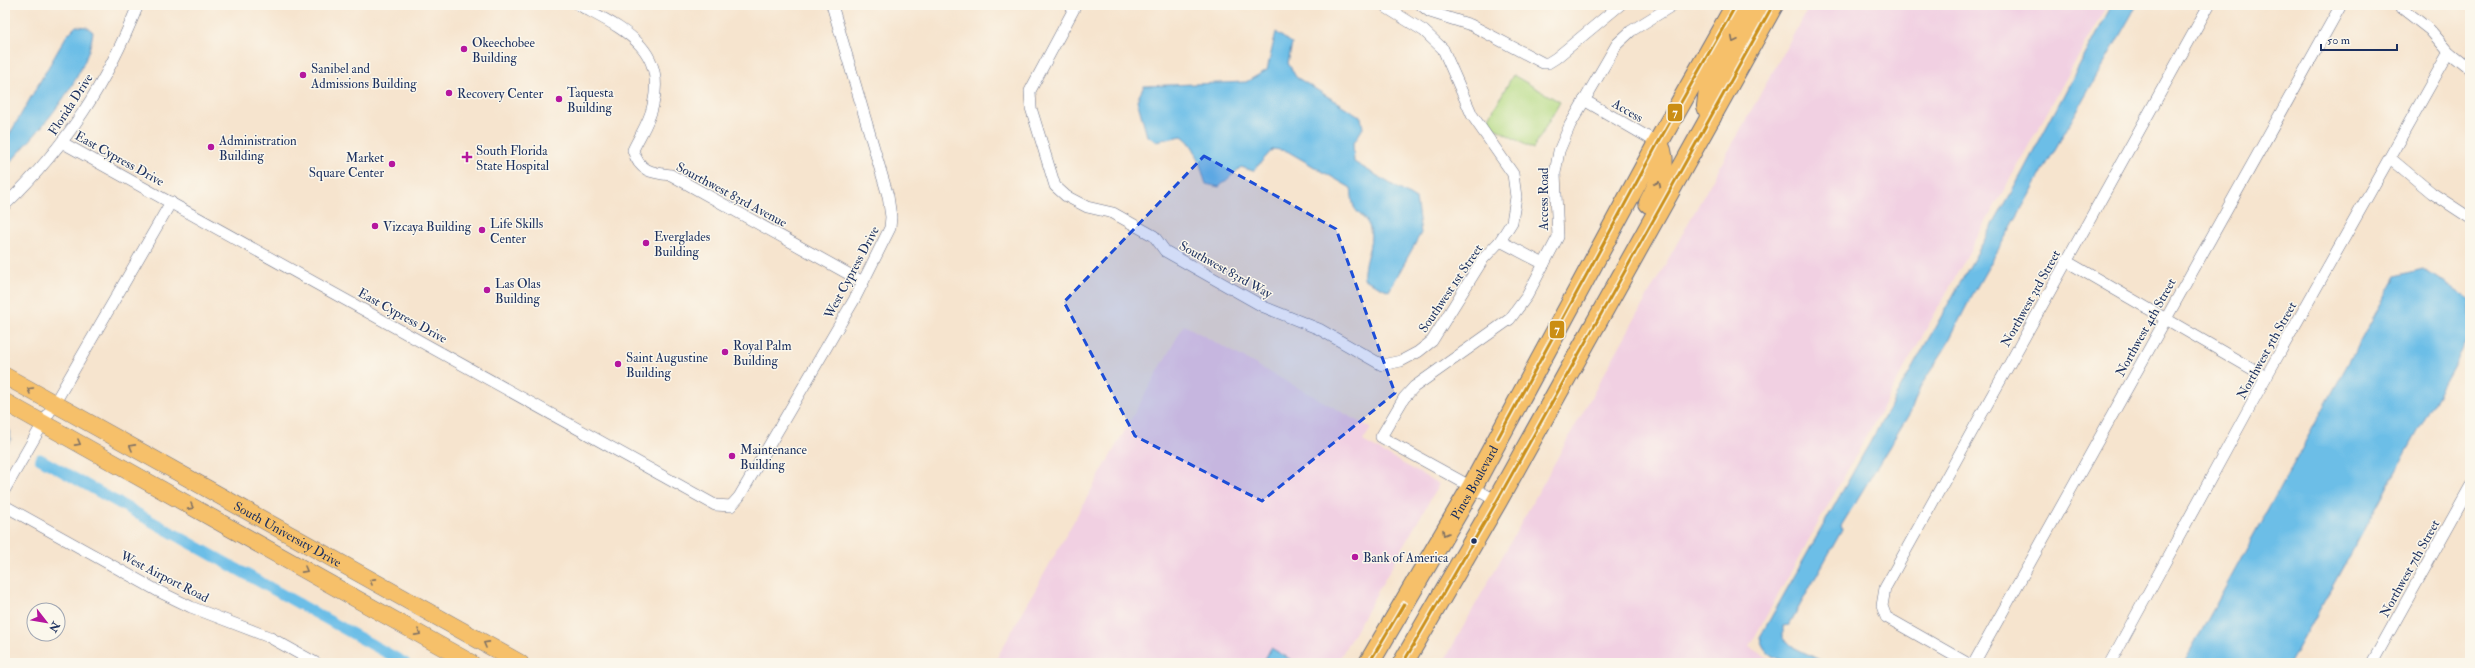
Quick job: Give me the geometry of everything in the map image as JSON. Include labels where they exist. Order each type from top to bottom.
[{"type":"highway","name":"Pines Boulevard","points":[[1375,658],[1472,487],[1658,143],[1736,5]]},
{"type":"highway","points":[[1711,117],[1707,106],[1709,89],[1751,5]]},
{"type":"highway","points":[[1403,663],[1498,501],[1773,5]]},
{"type":"highway","points":[[1604,308],[1604,294],[1660,181],[1663,160],[1658,143]]},
{"type":"main road","name":"South University Drive","points":[[5,376],[520,663]]},
{"type":"main road","name":"South University Drive","points":[[5,402],[471,663]]},
{"type":"street","name":"Florida Drive","points":[[5,205],[63,142],[102,82],[123,43],[138,5]]},
{"type":"street","name":"Sourthwest 83rd Avenue","points":[[578,5],[635,38],[645,50],[650,60],[654,72],[655,94],[653,106],[633,150],[636,160],[643,169],[656,175],[671,175],[863,282]]},
{"type":"street","name":"West Cypress Drive","points":[[731,506],[739,497],[863,282],[886,239],[891,216],[888,196],[832,5]]},
{"type":"street","name":"Southwest 83rd Way","points":[[1076,5],[1030,91],[1031,108],[1055,186],[1066,196],[1087,207],[1113,214],[1154,236],[1165,251],[1264,307],[1319,329],[1382,365],[1401,361]]},
{"type":"street","points":[[1421,5],[1430,12],[1471,25],[1538,61],[1548,63],[1620,5]]},
{"type":"street","name":"Access Road","points":[[1472,487],[1381,437],[1404,398],[1414,387],[1510,319],[1527,296],[1558,237],[1555,173],[1559,151],[1584,100],[1617,44],[1631,31],[1673,5]]},
{"type":"street","name":"Northwest 3rd Street","points":[[1967,663],[1886,617],[1882,606],[1885,588],[2209,5]]},
{"type":"street","name":"Northwest 4th Street","points":[[1974,663],[2341,5]]},
{"type":"street","points":[[2398,5],[2430,30],[2449,52],[2470,69]]},
{"type":"street","name":"Southwest 1st Street","points":[[1387,6],[1424,31],[1443,49],[1472,115],[1513,174],[1516,197],[1512,222],[1500,241],[1483,259],[1432,341],[1418,352],[1401,361]]},
{"type":"street","name":"Northwest 5th Street","points":[[2110,663],[2266,377],[2449,52]]},
{"type":"street","name":"Access","points":[[1584,100],[1658,143]]},
{"type":"street","name":"East Cypress Drive","points":[[63,142],[715,505],[731,506]]},
{"type":"street","points":[[2390,158],[2432,192],[2470,218]]},
{"type":"street","points":[[5,489],[44,424],[171,202]]},
{"type":"street","points":[[1500,241],[1544,264]]},
{"type":"street","points":[[2066,261],[2266,377]]},
{"type":"street","points":[[1472,487],[1498,501]]},
{"type":"street","name":"Northwest 7th Street","points":[[2372,663],[2470,487]]},
{"type":"street","name":"West Airport Road","points":[[5,506],[158,591],[191,607],[269,637],[316,663]]},
{"type":"highlighted area","points":[[1204,156],[1336,229],[1395,393],[1262,501],[1135,436],[1064,302]]},
{"type":"shaded area","points":[[1810,5],[2107,5],[1749,647],[1777,663],[1443,663]]},
{"type":"shaded area","points":[[1184,325],[1371,428],[1363,441],[1439,484],[1337,663],[994,663]]},
{"type":"green space","points":[[1513,75],[1560,102],[1533,149],[1486,123]]},
{"type":"water","points":[[2112,5],[2137,5],[1969,301],[1944,350],[1920,387],[1911,411],[1841,526],[1842,530],[1789,625],[1783,626],[1783,639],[1795,648],[1826,663],[1797,663],[1777,658],[1769,654],[1763,647],[1760,637],[2015,186]]},
{"type":"water","points":[[76,26],[87,27],[93,32],[89,50],[81,69],[59,105],[5,168],[5,142],[67,35]]},
{"type":"water","points":[[1276,32],[1292,44],[1288,63],[1296,77],[1361,117],[1363,128],[1353,144],[1354,162],[1416,199],[1421,233],[1389,291],[1364,279],[1371,236],[1370,229],[1367,222],[1354,207],[1351,188],[1287,151],[1273,149],[1253,171],[1241,167],[1219,187],[1206,184],[1200,164],[1192,146],[1182,136],[1156,141],[1147,136],[1137,100],[1144,86],[1246,82],[1267,70]]},
{"type":"water","points":[[2423,269],[2470,300],[2470,337],[2290,663],[2184,663],[2396,276]]},
{"type":"water","points":[[5,424],[9,428],[11,440],[5,447]]},
{"type":"water","points":[[1271,648],[1297,663],[1263,663]]},
{"type":"waterway","points":[[40,459],[405,663]]},
{"type":"transit line","name":"7","points":[[1498,438],[1658,143],[1736,5]]},
{"type":"transit line","name":"7","points":[[1403,663],[1497,501],[1773,5]]},
{"type":"transit line","name":"7","points":[[1369,663],[1404,604]]},
{"type":"place","name":"Okeechobee Building","points":[[464,49]]},
{"type":"place","name":"Sanibel and Admissions Building","points":[[303,75]]},
{"type":"place","name":"Recovery Center","points":[[449,93]]},
{"type":"place","name":"Taquesta Building","points":[[559,99]]},
{"type":"place","name":"Administration Building","points":[[211,147]]},
{"type":"place","name":"South Florida State Hospital","points":[[467,157]]},
{"type":"place","name":"Market Square Center","points":[[392,164]]},
{"type":"place","name":"Vizcaya Building","points":[[375,226]]},
{"type":"place","name":"Life Skills Center","points":[[482,230]]},
{"type":"place","name":"Everglades Building","points":[[646,243]]},
{"type":"place","name":"Las Olas Building","points":[[487,290]]},
{"type":"place","name":"Royal Palm Building","points":[[725,352]]},
{"type":"place","name":"Saint Augustine Building","points":[[618,364]]},
{"type":"place","name":"Maintenance Building","points":[[732,456]]},
{"type":"place","name":"Bank of America","points":[[1355,557]]}]
